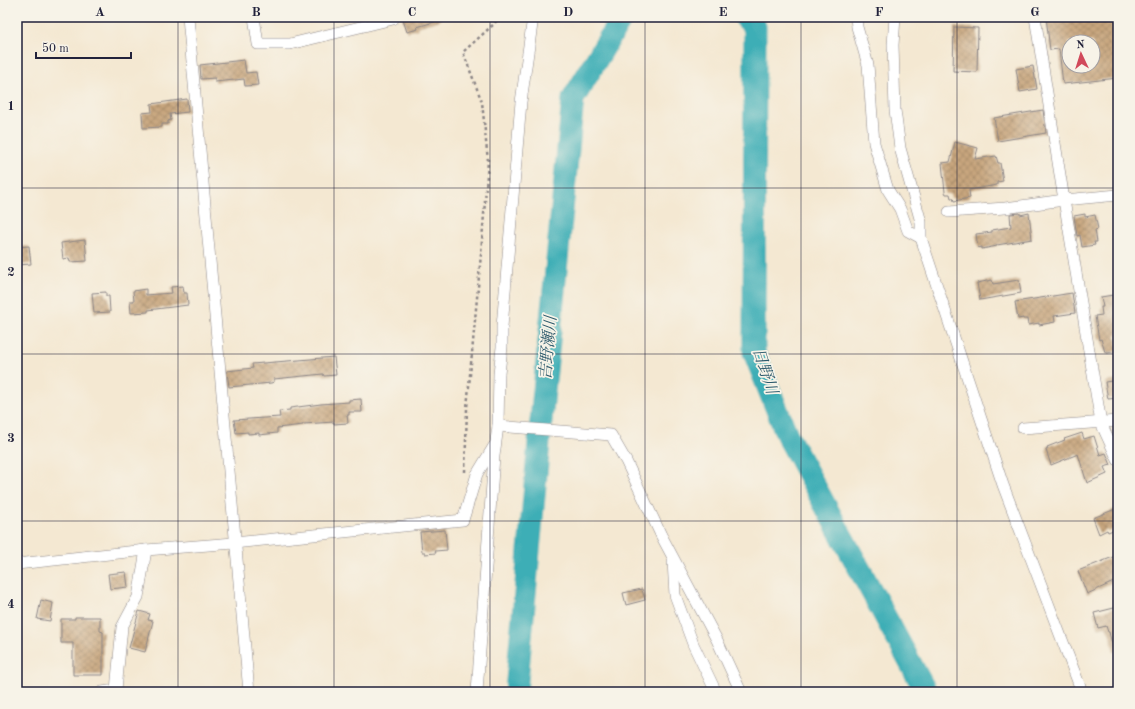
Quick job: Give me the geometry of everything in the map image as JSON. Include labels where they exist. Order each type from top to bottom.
[{"type":"street","points":[[188,17],[202,161],[234,543],[249,692]]},
{"type":"street","points":[[254,17],[258,44],[290,44],[393,17]]},
{"type":"street","points":[[477,692],[495,443],[498,426],[502,327],[520,110],[533,17]]},
{"type":"street","points":[[856,17],[857,27],[868,65],[874,144],[888,190],[900,209],[908,231],[921,238]]},
{"type":"street","points":[[895,17],[893,45],[895,110],[900,148],[920,222],[921,238],[1003,485],[1082,692]]},
{"type":"street","points":[[1035,17],[1101,423],[1118,460]]},
{"type":"street","points":[[949,212],[1004,208],[1118,195]]},
{"type":"street","points":[[1023,428],[1118,422]]},
{"type":"street","points":[[498,426],[611,435],[626,461],[673,558],[717,640],[741,692]]},
{"type":"street","points":[[17,564],[146,550],[234,543],[463,520],[477,474],[495,443]]},
{"type":"street","points":[[102,692],[116,690],[122,627],[138,597],[146,550]]},
{"type":"street","points":[[673,558],[675,595],[693,644],[716,692]]},
{"type":"path","points":[[464,475],[467,408],[488,161],[482,102],[463,52],[494,24],[499,17]]},
{"type":"building","points":[[402,17],[440,17],[441,20],[417,27],[418,29],[407,32]]},
{"type":"building","points":[[1046,17],[1118,17],[1118,78],[1063,84],[1062,74],[1101,74],[1101,34],[1061,34],[1061,66],[1059,49],[1050,50]]},
{"type":"building","points":[[954,27],[978,28],[977,72],[953,71]]},
{"type":"building","points":[[244,60],[246,73],[256,72],[258,85],[245,86],[244,79],[215,82],[215,78],[201,79],[200,65]]},
{"type":"building","points":[[1033,66],[1037,89],[1020,92],[1016,69]]},
{"type":"building","points":[[187,99],[188,112],[170,114],[171,120],[168,121],[168,124],[162,124],[162,127],[143,128],[142,113],[152,112],[151,104]]},
{"type":"building","points":[[1043,110],[1046,133],[998,141],[994,118]]},
{"type":"building","points":[[955,142],[978,148],[975,159],[996,156],[998,163],[1000,163],[1003,181],[997,182],[997,185],[969,190],[970,198],[954,201],[950,194],[946,194],[945,192],[942,163],[950,162]]},
{"type":"building","points":[[1020,213],[1020,215],[1029,213],[1032,239],[982,249],[982,247],[978,248],[976,234],[1011,227],[1010,214]]},
{"type":"building","points":[[1085,214],[1085,217],[1095,215],[1098,229],[1095,230],[1097,242],[1094,242],[1095,245],[1082,247],[1080,235],[1077,236],[1074,216]]},
{"type":"building","points":[[85,240],[87,261],[70,262],[69,258],[63,259],[61,243]]},
{"type":"building","points":[[29,246],[31,264],[17,265],[17,247]]},
{"type":"building","points":[[992,280],[993,284],[1019,280],[1021,293],[980,300],[977,283]]},
{"type":"building","points":[[183,286],[184,293],[187,293],[188,305],[148,310],[148,312],[131,313],[130,301],[134,301],[133,291],[146,289],[146,295],[172,293],[171,287]]},
{"type":"building","points":[[106,292],[106,296],[109,296],[110,312],[94,313],[92,293]]},
{"type":"building","points":[[1072,293],[1075,313],[1054,316],[1055,322],[1039,325],[1039,323],[1028,325],[1027,319],[1018,319],[1015,302]]},
{"type":"building","points":[[1113,295],[1113,297],[1118,296],[1118,335],[1116,336],[1118,351],[1107,353],[1107,351],[1105,352],[1101,339],[1099,340],[1095,316],[1102,315],[1101,307],[1103,307],[1101,297]]},
{"type":"building","points":[[334,357],[336,375],[324,376],[323,374],[274,379],[274,382],[271,383],[229,387],[227,371],[253,368],[252,364]]},
{"type":"building","points":[[1118,380],[1118,398],[1108,399],[1105,382]]},
{"type":"building","points":[[361,399],[362,412],[349,412],[349,415],[347,415],[348,423],[334,424],[334,422],[303,424],[277,428],[277,433],[259,435],[259,433],[248,434],[248,432],[236,433],[234,420],[280,417],[279,411],[290,410],[290,408],[349,402],[349,400]]},
{"type":"building","points":[[1082,433],[1084,439],[1094,436],[1100,455],[1106,453],[1111,465],[1104,467],[1107,474],[1087,483],[1078,454],[1051,465],[1046,450],[1048,449],[1047,447]]},
{"type":"building","points":[[1118,508],[1118,528],[1108,532],[1107,530],[1099,534],[1093,518]]},
{"type":"building","points":[[445,530],[447,550],[425,554],[425,552],[422,552],[420,532]]},
{"type":"building","points":[[1118,555],[1118,580],[1087,594],[1078,571]]},
{"type":"building","points":[[126,572],[128,587],[110,589],[108,574]]},
{"type":"building","points":[[642,589],[645,600],[626,605],[623,593]]},
{"type":"building","points":[[41,600],[53,603],[50,621],[37,619]]},
{"type":"building","points":[[1118,607],[1118,652],[1114,652],[1106,626],[1098,628],[1094,613]]},
{"type":"building","points":[[139,611],[150,614],[148,620],[153,621],[145,652],[129,648]]},
{"type":"building","points":[[75,617],[100,617],[100,631],[103,632],[103,675],[73,675],[73,643],[61,643],[61,619],[75,619]]},
{"type":"waterway","name":"吉野瀬川","points":[[516,692],[573,99],[622,17]]},
{"type":"waterway","name":"日野川","points":[[745,17],[755,27],[754,352],[787,435],[926,692]]}]
